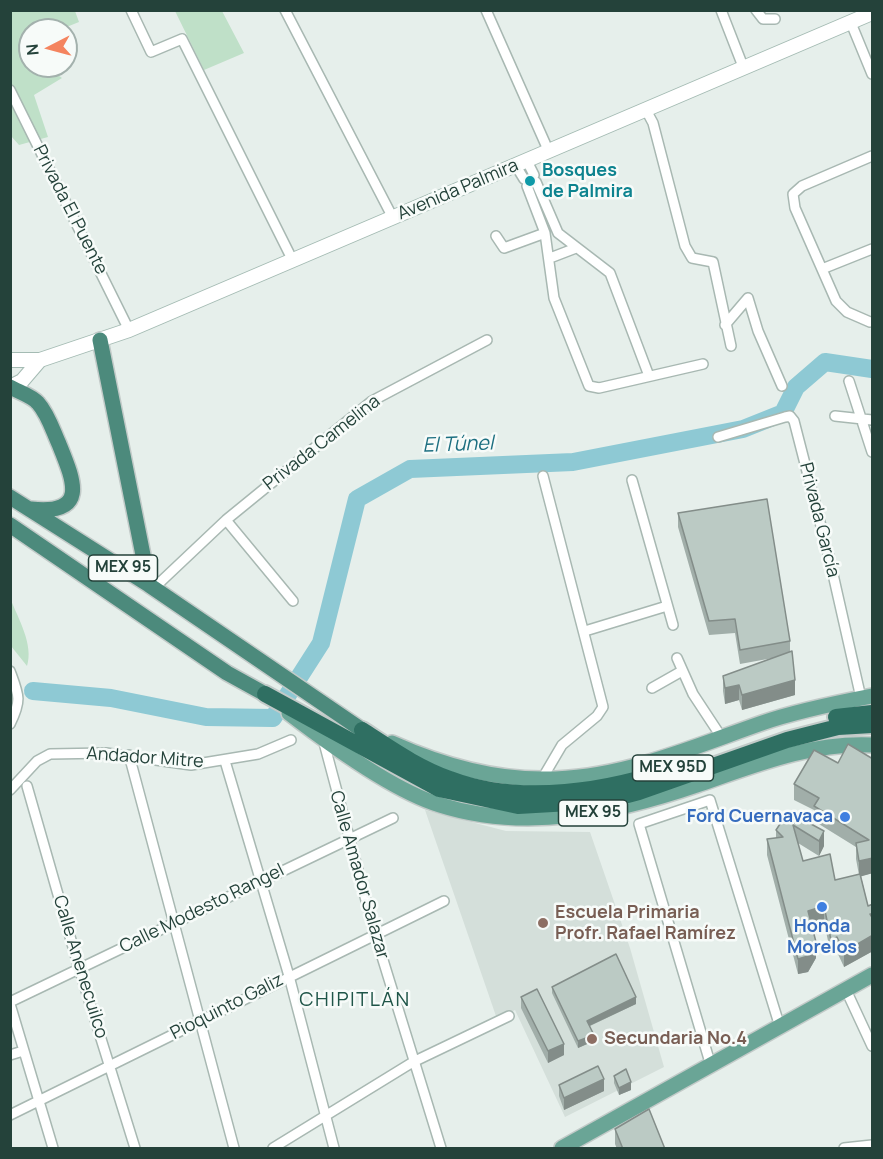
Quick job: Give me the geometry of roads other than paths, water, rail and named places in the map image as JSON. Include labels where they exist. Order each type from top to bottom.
[{"type":"highway","points":[[100,340],[152,586]]},
{"type":"highway","points":[[10,387],[38,402],[46,415],[69,470],[74,490],[67,504],[53,511],[28,508]]},
{"type":"highway","name":"MEX 95","points":[[10,497],[152,586],[362,730]]},
{"type":"highway","name":"MEX 95","points":[[10,525],[159,624],[227,673],[265,694]]},
{"type":"highway","name":"MEX 95D","points":[[265,694],[321,732],[439,789],[518,806],[605,801],[805,730],[837,716],[873,713]]},
{"type":"highway","name":"MEX 95D","points":[[362,730],[405,757],[449,779],[489,788],[537,792],[606,786],[636,780],[755,739],[805,730],[873,725]]},
{"type":"main road","name":"Avenida Palmira","points":[[10,360],[39,360],[129,330],[873,13]]},
{"type":"main road","points":[[10,387],[22,381],[39,360]]},
{"type":"main road","name":"MEX 95","points":[[362,730],[447,765],[493,776],[571,778],[630,768],[764,722],[867,697]]},
{"type":"main road","name":"MEX 95","points":[[321,732],[382,776],[438,804],[464,811],[519,819],[610,811],[644,803],[790,754],[822,747],[873,745]]},
{"type":"main road","points":[[562,1149],[873,975]]},
{"type":"street","points":[[131,10],[151,52],[182,39],[293,261]]},
{"type":"street","points":[[285,10],[393,218]]},
{"type":"street","points":[[486,10],[549,152]]},
{"type":"street","points":[[722,10],[744,69]]},
{"type":"street","points":[[756,10],[763,19],[775,19]]},
{"type":"street","points":[[851,23],[873,74]]},
{"type":"street","name":"Privada El Puente","points":[[10,90],[129,330]]},
{"type":"street","points":[[646,110],[653,123],[685,246],[692,258],[713,262],[726,313],[725,325],[731,346]]},
{"type":"street","points":[[870,322],[848,312],[836,301],[795,208],[792,195],[802,186],[873,156]]},
{"type":"street","points":[[522,163],[535,178],[558,233],[610,273],[649,376]]},
{"type":"street","points":[[522,163],[525,183],[546,233],[554,298],[590,386],[599,388],[703,364]]},
{"type":"street","points":[[496,236],[504,248],[546,233]]},
{"type":"street","points":[[550,258],[576,248]]},
{"type":"street","points":[[822,269],[873,249]]},
{"type":"street","points":[[725,325],[748,298],[758,331],[782,386]]},
{"type":"street","name":"Privada Camelina","points":[[152,586],[226,520],[372,401],[487,340]]},
{"type":"street","points":[[849,381],[873,452]]},
{"type":"street","name":"Privada García","points":[[718,437],[785,417],[790,416],[794,421],[867,697]]},
{"type":"street","points":[[835,416],[873,420]]},
{"type":"street","points":[[542,779],[562,745],[597,716],[603,707],[543,476]]},
{"type":"street","points":[[632,480],[673,625]]},
{"type":"street","points":[[226,520],[293,601]]},
{"type":"street","points":[[585,631],[668,606]]},
{"type":"street","points":[[677,658],[706,715],[722,738]]},
{"type":"street","points":[[10,670],[20,696],[19,706],[10,724]]},
{"type":"street","points":[[652,688],[682,671]]},
{"type":"street","name":"Calle Amador Salazar","points":[[321,732],[375,934],[441,1149]]},
{"type":"street","name":"Andador Mitre","points":[[10,790],[37,761],[50,754],[129,755],[191,765],[258,754],[291,740]]},
{"type":"street","points":[[129,755],[234,1149]]},
{"type":"street","points":[[225,761],[289,976],[334,1149]]},
{"type":"street","name":"Calle Anenecuilco","points":[[27,786],[79,968],[135,1149]]},
{"type":"street","points":[[711,1066],[639,824],[710,800],[780,1027]]},
{"type":"street","name":"Calle Modesto Rangel","points":[[10,1003],[393,818]]},
{"type":"street","name":"Pioquinto Galiz","points":[[10,1115],[111,1066],[200,1019],[444,901]]},
{"type":"street","points":[[846,990],[873,1046]]},
{"type":"street","points":[[10,1003],[53,1149]]},
{"type":"street","points":[[273,1149],[413,1062],[509,1016]]},
{"type":"street","points":[[10,1055],[23,1052]]},
{"type":"street","points":[[844,1149],[873,1144]]},
{"type":"waterway","name":"El Túnel","points":[[33,691],[111,698],[206,717],[273,718],[321,643],[357,499],[410,469],[573,462],[743,429],[783,413],[796,387],[825,362],[872,369]]},
{"type":"place","name":"Bosques de Palmira","points":[[530,181]]},
{"type":"place","name":"Ford Cuernavaca","points":[[845,817]]},
{"type":"place","name":"Honda Morelos","points":[[822,907]]},
{"type":"place","name":"Escuela Primaria Profr. Rafael Ramírez","points":[[543,923]]},
{"type":"place","name":"Secundaria No.4","points":[[592,1039]]},
{"type":"district","name":"CHIPITLÁN","points":[[355,1000]]}]
